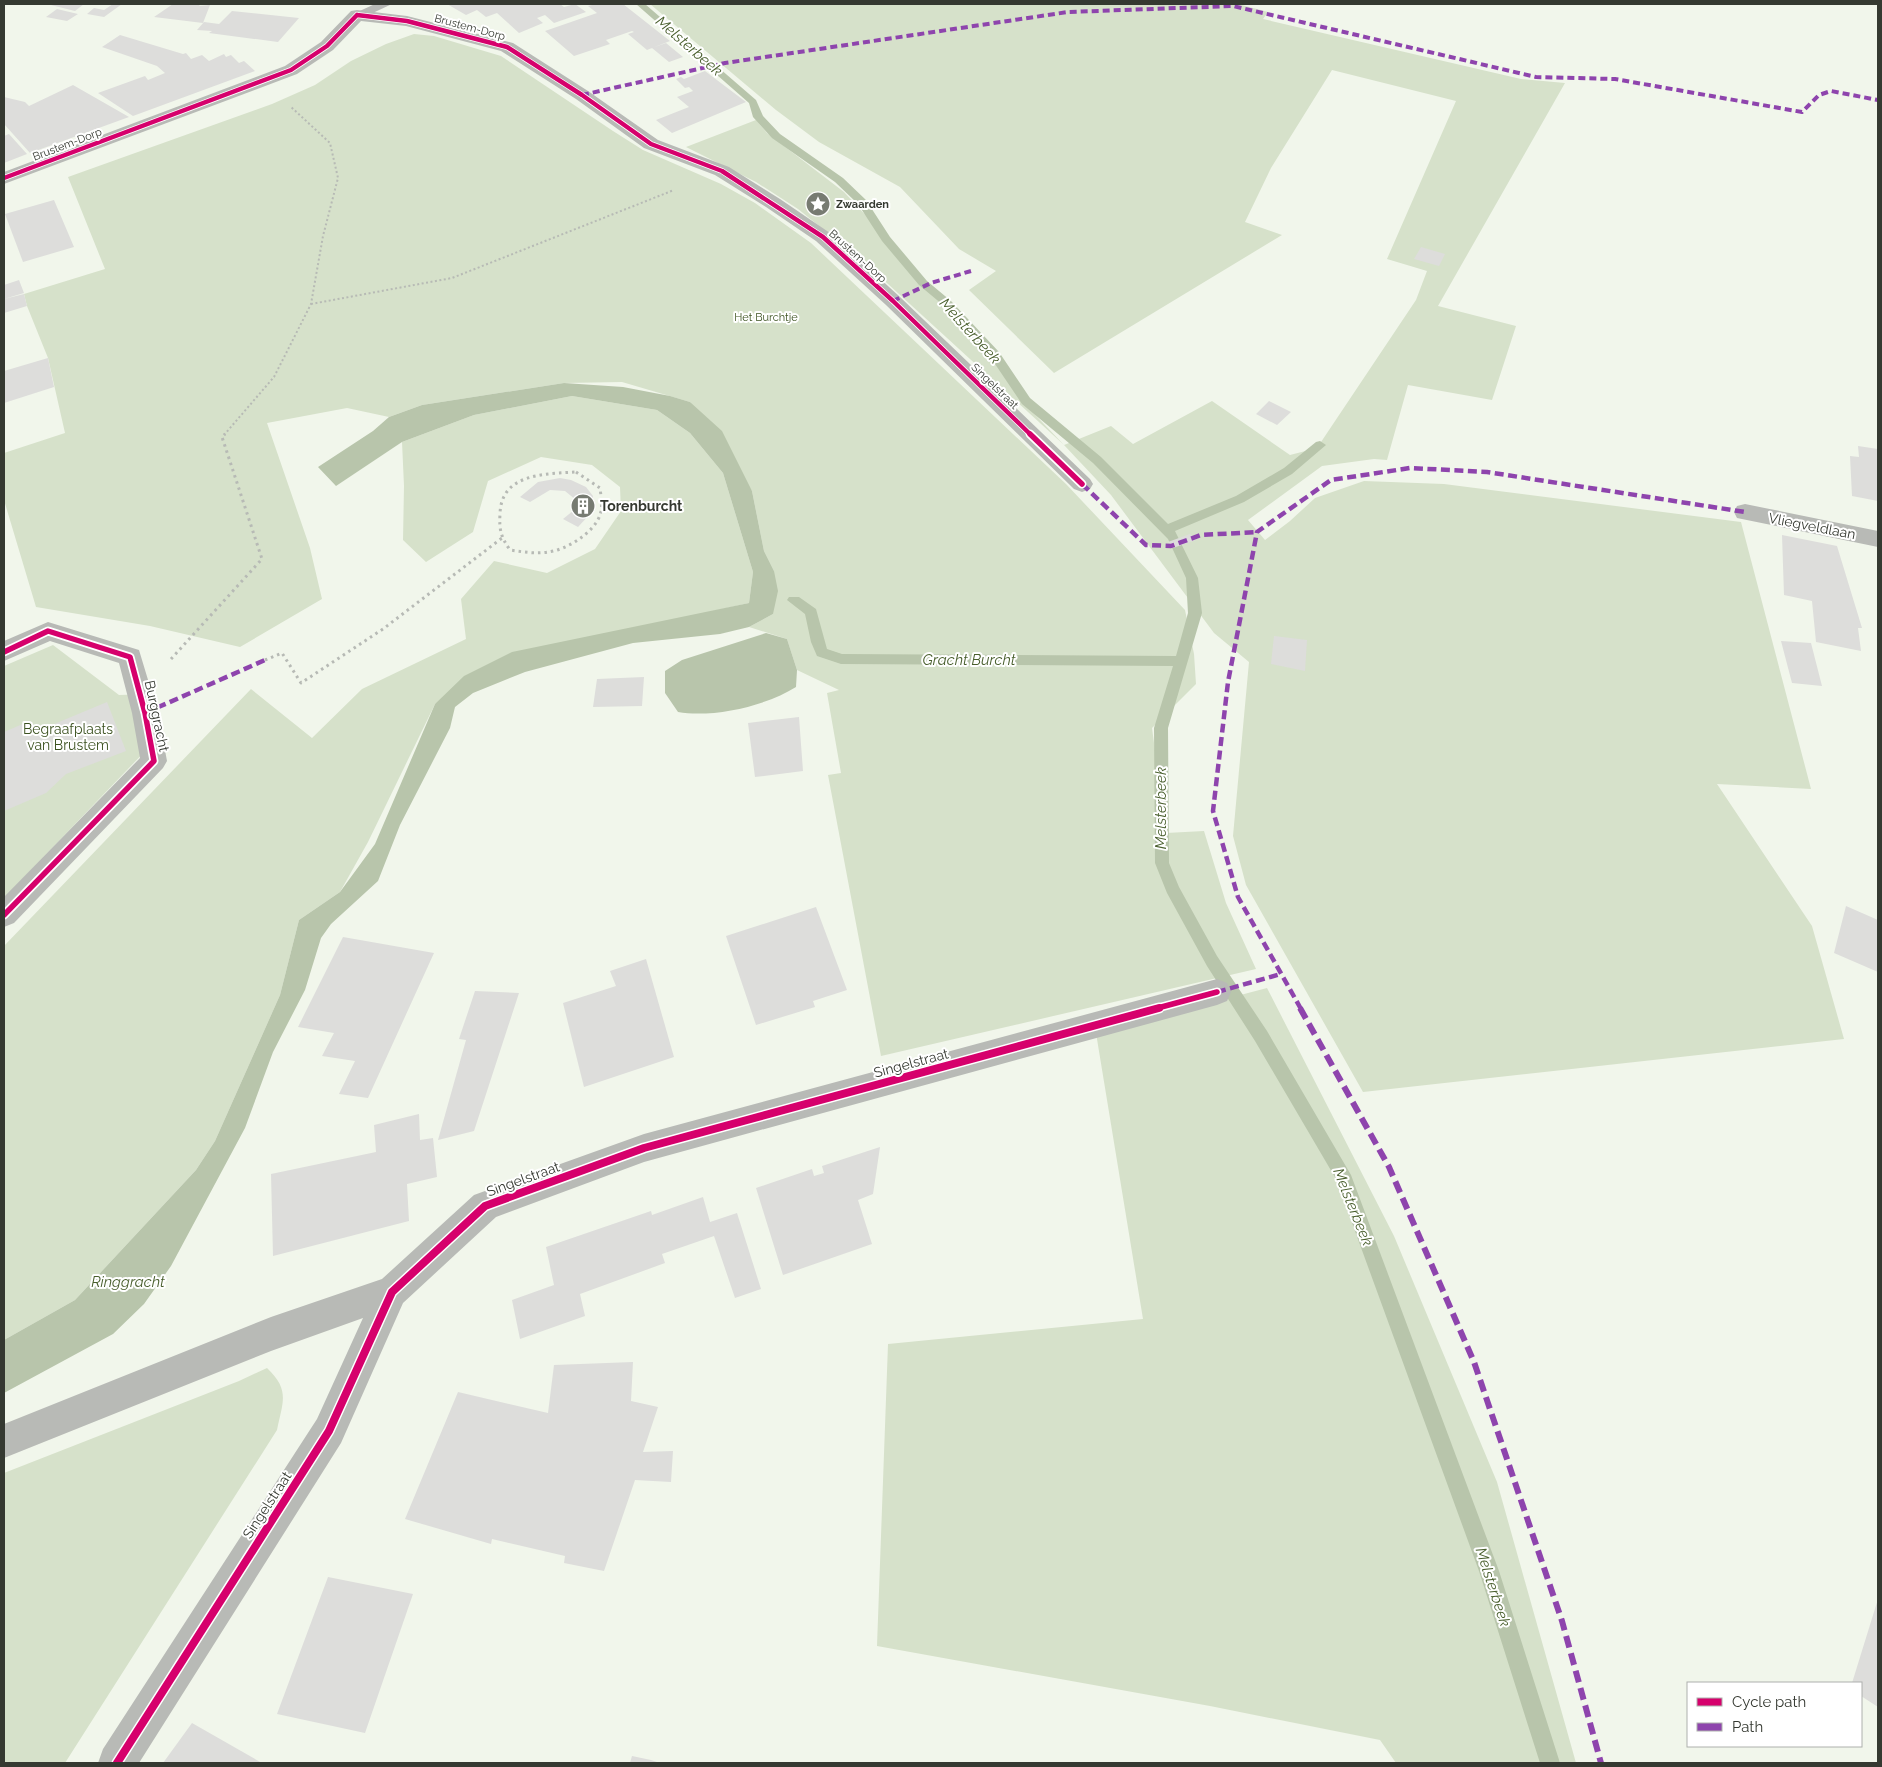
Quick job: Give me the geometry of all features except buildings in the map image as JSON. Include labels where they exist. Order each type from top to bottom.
[{"type":"street","name":"Brustem-Dorp","points":[[4,178],[291,70],[317,56],[342,33],[356,10],[507,47],[582,94],[651,144],[722,171],[823,237],[893,301]]},
{"type":"street","name":"Singelstraat","points":[[893,301],[1082,484]]},
{"type":"street","name":"Vliegveldlaan","points":[[1745,512],[1878,539]]},
{"type":"street","name":"Burggracht","points":[[4,652],[48,631],[130,657],[140,691],[154,761],[4,915]]},
{"type":"street","name":"Singelstraat","points":[[116,1763],[329,1431],[392,1292],[485,1206],[635,1151],[1217,992]]},
{"type":"street","name":"Singelstraat","points":[[4,1442],[271,1334],[392,1292]]},
{"type":"lane","points":[[356,10],[386,4]]},
{"type":"path","points":[[140,691],[262,559],[222,437],[274,377],[311,304],[323,236],[338,178],[330,143],[264,80]]},
{"type":"path","points":[[311,304],[452,278],[722,171]]},
{"type":"path","points":[[576,472],[600,488],[602,508],[597,525],[564,550],[540,553],[510,550],[502,538],[498,532],[500,500],[515,483],[536,475],[576,472]]},
{"type":"path","points":[[266,660],[282,653],[301,683],[383,629],[502,538]]},
{"type":"green space","points":[[650,4],[1238,4],[1268,12],[1263,19],[1521,79],[1565,83],[1438,306],[1516,326],[1492,400],[1408,385],[1387,460],[1374,459],[1322,466],[1248,520],[1265,540],[1290,521],[1315,498],[1364,481],[1444,484],[1741,522],[1811,789],[1717,784],[1812,926],[1844,1039],[1363,1092],[1246,885],[1233,836],[1249,662],[1214,633],[1111,495],[1064,445],[1111,426],[1133,444],[1212,401],[1290,455],[1317,448],[1416,300],[1427,271],[1387,259],[1456,101],[1332,70],[1271,168],[1245,222],[1282,235],[1054,373],[969,290],[996,271],[959,249],[900,187],[819,142],[776,110]]},
{"type":"green space","name":"Het Burchtje","points":[[414,34],[434,36],[501,56],[643,150],[721,184],[755,203],[811,243],[1066,484],[1185,610],[1194,654],[1196,684],[1152,728],[1166,833],[1204,831],[1226,903],[1256,969],[881,1056],[828,775],[841,773],[827,693],[839,690],[797,670],[787,639],[749,627],[773,614],[774,571],[764,551],[752,491],[690,402],[622,382],[564,383],[422,405],[389,417],[347,408],[267,423],[310,548],[322,599],[240,647],[150,626],[36,607],[4,500],[4,453],[65,433],[48,358],[24,294],[105,269],[68,177],[272,104],[315,85],[351,61],[386,44]]},
{"type":"green space","points":[[756,120],[767,133],[844,192],[871,221],[913,275],[946,305],[985,347],[1022,401],[1064,445],[864,262],[798,209],[756,182],[686,147]]},
{"type":"green space","points":[[572,396],[657,410],[690,433],[723,473],[753,572],[749,603],[647,626],[435,704],[368,842],[340,892],[299,920],[280,995],[215,1141],[196,1170],[75,1300],[4,1340],[4,946],[251,689],[312,738],[362,689],[466,639],[461,599],[494,561],[547,573],[595,549],[621,511],[620,487],[592,465],[541,457],[488,481],[473,532],[426,562],[403,540],[404,486],[402,442],[474,415]]},
{"type":"green space","name":"Begraafplaats van Brustem","points":[[53,645],[119,695],[149,694],[152,744],[4,898],[4,666]]},
{"type":"green space","points":[[1267,988],[1394,1236],[1497,1482],[1576,1763],[1396,1763],[1380,1740],[1210,1706],[877,1646],[888,1344],[1143,1319],[1096,1033]]},
{"type":"green space","points":[[267,1368],[279,1383],[283,1396],[277,1430],[65,1763],[4,1763],[4,1473],[239,1381]]},
{"type":"water","name":"Ringgracht","points":[[564,383],[623,387],[690,402],[722,431],[752,491],[764,551],[774,571],[778,591],[773,614],[749,627],[720,634],[633,643],[525,672],[473,693],[455,707],[450,728],[400,825],[378,881],[331,924],[321,938],[305,990],[273,1052],[245,1128],[171,1266],[144,1304],[113,1334],[4,1393],[4,1340],[75,1300],[196,1170],[215,1141],[280,995],[299,920],[340,892],[375,844],[435,704],[464,676],[512,652],[749,603],[753,572],[723,473],[690,433],[657,410],[572,396],[474,415],[402,442],[336,486],[318,467],[373,431],[389,417],[422,405]]},
{"type":"water","points":[[766,633],[787,639],[797,670],[796,687],[770,700],[739,709],[707,713],[678,712],[665,693],[665,671],[682,660]]},
{"type":"waterway","name":"Melsterbeek","points":[[640,4],[753,102],[758,117],[776,136],[839,180],[862,202],[886,239],[923,283],[947,303],[995,355],[1026,401],[1097,460],[1166,530]]},
{"type":"waterway","points":[[1166,530],[1240,499],[1288,471],[1320,445]]},
{"type":"waterway","name":"Melsterbeek","points":[[1166,530],[1173,537],[1192,578],[1195,613],[1161,728],[1162,863],[1172,889],[1212,961],[1261,1036],[1343,1175],[1489,1571],[1550,1763]]},
{"type":"waterway","name":"Gracht Burcht","points":[[794,600],[811,612],[822,652],[841,659],[1180,661]]},
{"type":"marked path","points":[[582,95],[725,63],[1068,12],[1233,6],[1536,77],[1615,79],[1802,112],[1819,95],[1831,91],[1878,100]]},
{"type":"marked path","points":[[893,301],[931,283],[971,271]]},
{"type":"marked path","points":[[1601,1763],[1562,1621],[1474,1362],[1389,1167],[1238,897],[1213,811],[1228,682],[1257,532],[1331,480],[1410,468],[1487,472],[1745,512]]},
{"type":"marked path","points":[[1082,484],[1146,545],[1171,546],[1201,535],[1257,532]]},
{"type":"marked path","points":[[145,713],[265,660]]},
{"type":"marked path","points":[[1217,992],[1281,974]]},
{"type":"cycle path","points":[[357,15],[407,21],[507,47],[582,95],[651,144],[722,171],[773,203],[823,237],[893,301],[1082,484]]},
{"type":"cycle path","points":[[4,178],[291,70],[327,46],[357,15]]},
{"type":"cycle path","points":[[4,652],[48,631],[130,657],[145,713],[154,761],[4,915]]},
{"type":"cycle path","points":[[117,1763],[329,1431],[392,1292],[485,1206],[644,1148],[1217,992]]},
{"type":"place","name":"Zwaarden","points":[[818,204]]},
{"type":"place","name":"Torenburcht","points":[[583,506]]}]
